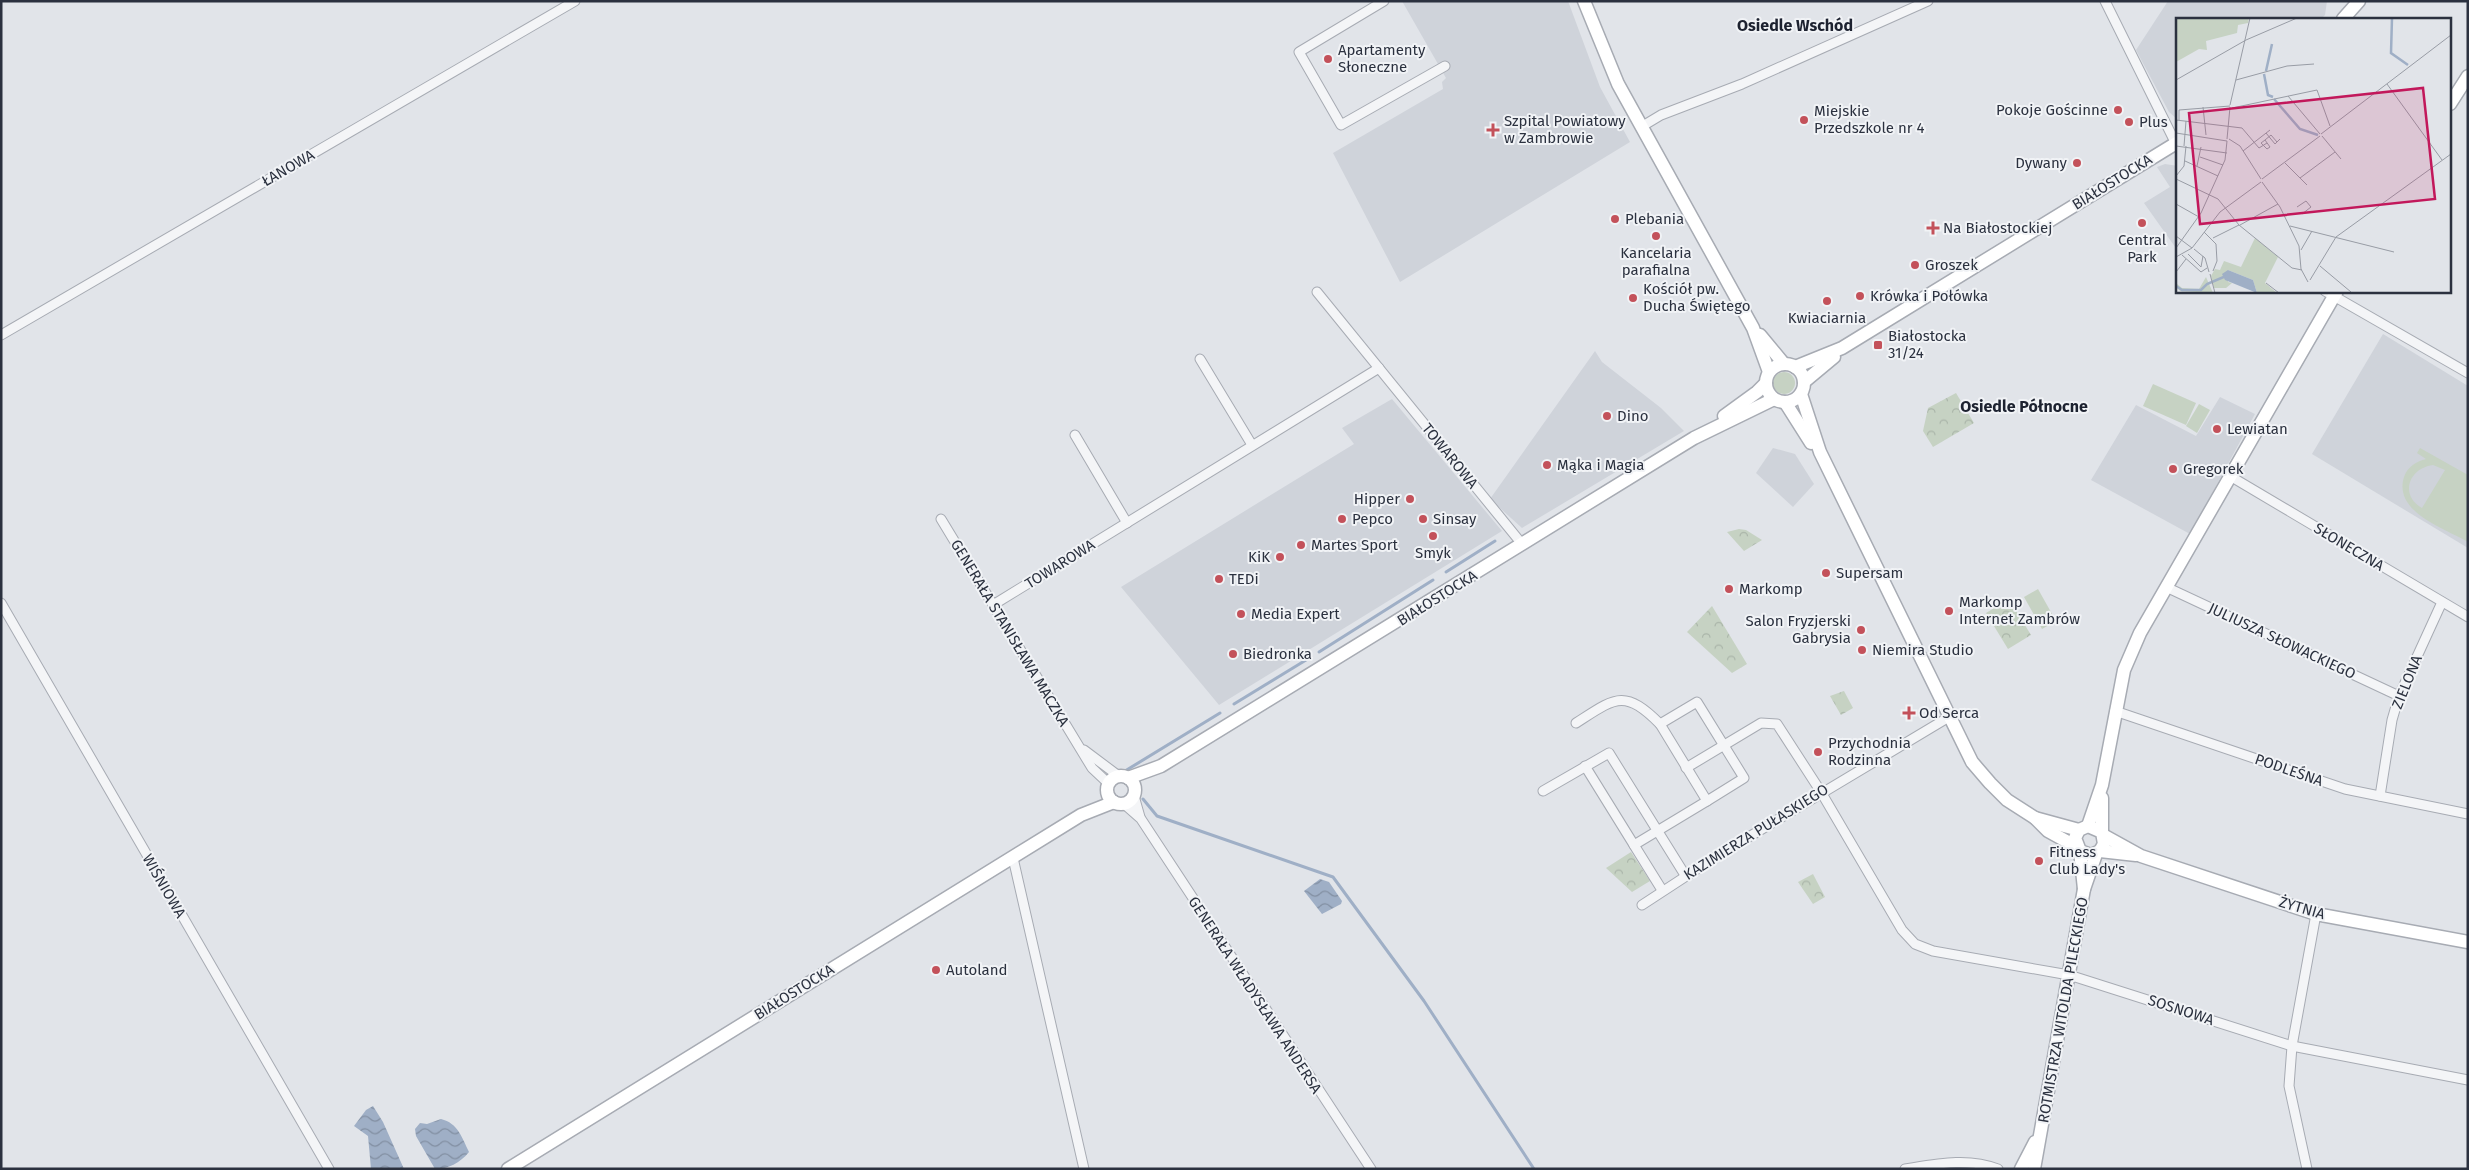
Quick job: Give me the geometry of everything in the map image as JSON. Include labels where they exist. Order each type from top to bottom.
[{"type":"street","name":"ŁANOWA","points":[[1,335],[575,1]]},
{"type":"street","points":[[1384,1],[1299,52],[1341,125],[1445,66]]},
{"type":"street","points":[[1584,1],[1618,84],[1753,328],[1767,378],[1769,394],[1780,401],[1820,452]]},
{"type":"street","points":[[1641,127],[1660,115],[1742,84],[1928,1]]},
{"type":"street","points":[[2105,1],[2176,143]]},
{"type":"street","points":[[2334,18],[2348,1]]},
{"type":"street","points":[[2344,18],[2360,1]]},
{"type":"street","points":[[2452,101],[2468,76]]},
{"type":"street","name":"BIAŁOSTOCKA","points":[[1789,366],[1842,348],[2176,146]]},
{"type":"street","name":"TOWAROWA","points":[[1317,292],[1522,544]]},
{"type":"street","points":[[1753,328],[1789,366],[1800,371],[1802,388],[1820,452],[1972,762],[2007,800],[2035,818],[2048,831],[2090,856],[2098,852],[2104,844],[2102,834],[2102,785],[2124,670],[2140,633],[2332,293],[2468,373]]},
{"type":"street","name":"BIAŁOSTOCKA","points":[[1802,388],[1842,348]]},
{"type":"street","points":[[1200,359],[1252,445]]},
{"type":"street","points":[[1767,378],[1773,368],[1789,366]]},
{"type":"street","name":"TOWAROWA","points":[[993,605],[1379,368]]},
{"type":"street","name":"BIAŁOSTOCKA","points":[[1711,428],[1767,378]]},
{"type":"street","points":[[1780,401],[1791,401],[1802,388]]},
{"type":"street","name":"BIAŁOSTOCKA","points":[[508,1169],[1081,815],[1127,799],[1161,766],[1711,428],[1780,401]]},
{"type":"street","points":[[1075,435],[1127,522]]},
{"type":"street","name":"SŁONECZNA","points":[[2230,476],[2468,617]]},
{"type":"street","name":"GENERAŁA STANISŁAWA MACZKA","points":[[941,519],[1092,768],[1108,786]]},
{"type":"street","name":"JULIUSZA SŁOWACKIEGO","points":[[2166,586],[2398,696]]},
{"type":"street","name":"ZIELONA","points":[[2380,796],[2392,720],[2398,696],[2442,602]]},
{"type":"street","name":"WIŚNIOWA","points":[[1,603],[329,1169]]},
{"type":"street","points":[[1576,723],[1607,704],[1623,699],[1643,707],[1660,724],[1706,801]]},
{"type":"street","points":[[1634,845],[1744,778],[1697,702],[1660,724]]},
{"type":"street","name":"PODLEŚNA","points":[[2115,711],[2345,789],[2468,814]]},
{"type":"street","name":"KAZIMIERZA PUŁASKIEGO","points":[[1642,905],[1685,875],[1949,717]]},
{"type":"street","name":"SOSNOWA","points":[[1723,746],[1761,723],[1777,724],[1821,792],[1902,930],[1915,944],[1933,951],[2069,975],[2292,1046],[2468,1080]]},
{"type":"street","points":[[1686,768],[1723,746]]},
{"type":"street","name":"GENERAŁA STANISŁAWA MACZKA","points":[[1080,747],[1124,777]]},
{"type":"street","points":[[1543,791],[1609,752],[1685,875]]},
{"type":"street","name":"BIAŁOSTOCKA","points":[[1081,815],[1108,786],[1124,777],[1161,766]]},
{"type":"street","points":[[1585,766],[1662,890]]},
{"type":"street","points":[[1108,786],[1109,796],[1127,799],[1134,785],[1124,777]]},
{"type":"street","points":[[2078,849],[2075,838],[2084,828],[2102,785]]},
{"type":"street","name":"GENERAŁA WŁADYSŁAWA ANDERSA","points":[[1127,799],[1370,1169]]},
{"type":"street","points":[[2035,818],[2084,828],[2102,834]]},
{"type":"street","name":"ŻYTNIA","points":[[2102,834],[2141,856],[2316,914],[2468,942]]},
{"type":"street","name":"ROTMISTRZA WITOLDA PILECKIEGO","points":[[2078,849],[2084,889]]},
{"type":"street","name":"ŻYTNIA","points":[[2098,852],[2141,856]]},
{"type":"street","name":"ROTMISTRZA WITOLDA PILECKIEGO","points":[[2034,1169],[2084,889],[2098,852]]},
{"type":"street","points":[[1014,858],[1084,1169]]},
{"type":"street","points":[[2307,1169],[2289,1086],[2292,1046],[2316,914]]},
{"type":"street","name":"ROTMISTRZA WITOLDA PILECKIEGO","points":[[2021,1169],[2042,1131]]},
{"type":"street","points":[[1905,1169],[1948,1162],[1998,1169]]},
{"type":"shaded area","points":[[1402,1],[1568,1],[1600,87],[1630,142],[1400,282],[1333,153],[1443,89],[1442,82],[1446,78]]},
{"type":"shaded area","points":[[2168,1],[2327,1],[2325,15],[2322,18],[2176,18],[2176,118],[2169,112],[2136,50]]},
{"type":"shaded area","points":[[2165,164],[2176,166],[2176,248],[2144,203],[2170,187],[2157,167]]},
{"type":"shaded area","points":[[2383,334],[2468,386],[2468,548],[2312,454]]},
{"type":"shaded area","points":[[1595,351],[1602,362],[1661,408],[1684,431],[1522,528],[1490,499]]},
{"type":"shaded area","points":[[2220,397],[2255,414],[2190,534],[2091,480],[2136,405],[2196,436]]},
{"type":"shaded area","points":[[1392,399],[1502,531],[1219,705],[1121,587],[1354,444],[1342,428]]},
{"type":"shaded area","points":[[1773,448],[1795,454],[1814,484],[1793,507],[1756,473]]},
{"type":"green space","points":[[1784,372],[1792,375],[1795,383],[1792,391],[1784,394],[1776,391],[1773,383],[1776,375]]},
{"type":"green space","points":[[2153,384],[2196,403],[2186,425],[2143,406]]},
{"type":"green space","points":[[1956,393],[1974,423],[1933,447],[1923,431],[1928,408]]},
{"type":"green space","points":[[2199,404],[2210,410],[2197,433],[2186,426]]},
{"type":"green space","points":[[2420,448],[2468,475],[2468,542],[2434,525],[2413,509],[2406,500],[2403,489],[2405,473],[2419,461],[2426,459],[2417,453]],"holes":[[[2433,465],[2445,470],[2422,508],[2415,503],[2409,489],[2413,476],[2425,467]]]},
{"type":"green space","points":[[1739,529],[1746,530],[1762,540],[1744,551],[1727,532]]},
{"type":"green space","points":[[2038,589],[2056,621],[2042,629],[2024,597]]},
{"type":"green space","points":[[2009,599],[2031,635],[2008,649],[1986,613]]},
{"type":"green space","points":[[1712,606],[1747,664],[1732,673],[1687,632]]},
{"type":"green space","points":[[1844,691],[1853,708],[1841,715],[1830,696]]},
{"type":"green space","points":[[1631,852],[1650,881],[1632,892],[1606,868]]},
{"type":"green space","points":[[1813,874],[1825,897],[1813,904],[1798,882]]},
{"type":"water","points":[[1320,879],[1329,882],[1342,901],[1341,904],[1322,914],[1304,891]]},
{"type":"water","points":[[373,1106],[383,1122],[404,1169],[371,1169],[368,1136],[354,1126],[366,1110]]},
{"type":"water","points":[[441,1119],[452,1124],[462,1136],[469,1152],[453,1165],[435,1169],[416,1136],[415,1129],[420,1123],[427,1124]]},
{"type":"waterway","points":[[1446,572],[1495,541]]},
{"type":"waterway","points":[[1319,652],[1433,580]]},
{"type":"waterway","points":[[1234,704],[1306,660]]},
{"type":"waterway","points":[[1125,771],[1220,713]]},
{"type":"waterway","points":[[1143,799],[1157,816],[1333,877],[1424,1001],[1534,1169]]},
{"type":"place","name":"Apartamenty Słoneczne","points":[[1328,59]]},
{"type":"place","name":"Pokoje Gościnne","points":[[2118,110]]},
{"type":"place","name":"Miejskie Przedszkole nr 4","points":[[1804,120]]},
{"type":"place","name":"Plus","points":[[2129,122]]},
{"type":"place","name":"Szpital Powiatowy w Zambrowie","points":[[1493,130]]},
{"type":"place","name":"Dywany","points":[[2077,163]]},
{"type":"place","name":"Plebania","points":[[1615,219]]},
{"type":"place","name":"Central Park","points":[[2142,223]]},
{"type":"place","name":"Na Białostockiej","points":[[1933,228]]},
{"type":"place","name":"Kancelaria parafialna","points":[[1656,236]]},
{"type":"place","name":"Groszek","points":[[1915,265]]},
{"type":"place","name":"Krówka i Połówka","points":[[1860,296]]},
{"type":"place","name":"Kościół pw. Ducha Świętego","points":[[1633,298]]},
{"type":"place","name":"Kwiaciarnia","points":[[1827,301]]},
{"type":"place","name":"Białostocka 31/24","points":[[1878,345]]},
{"type":"place","name":"Dino","points":[[1607,416]]},
{"type":"place","name":"Lewiatan","points":[[2217,429]]},
{"type":"place","name":"Mąka i Magia","points":[[1547,465]]},
{"type":"place","name":"Gregorek","points":[[2173,469]]},
{"type":"place","name":"Hipper","points":[[1410,499]]},
{"type":"place","name":"Pepco","points":[[1342,519]]},
{"type":"place","name":"Sinsay","points":[[1423,519]]},
{"type":"place","name":"Smyk","points":[[1433,536]]},
{"type":"place","name":"Martes Sport","points":[[1301,545]]},
{"type":"place","name":"KiK","points":[[1280,557]]},
{"type":"place","name":"Supersam","points":[[1826,573]]},
{"type":"place","name":"TEDi","points":[[1219,579]]},
{"type":"place","name":"Markomp","points":[[1729,589]]},
{"type":"place","name":"Markomp Internet Zambrów","points":[[1949,611]]},
{"type":"place","name":"Media Expert","points":[[1241,614]]},
{"type":"place","name":"Salon Fryzjerski Gabrysia","points":[[1861,630]]},
{"type":"place","name":"Niemira Studio","points":[[1862,650]]},
{"type":"place","name":"Biedronka","points":[[1233,654]]},
{"type":"place","name":"Od Serca","points":[[1909,713]]},
{"type":"place","name":"Przychodnia Rodzinna","points":[[1818,752]]},
{"type":"place","name":"Fitness Club Lady's","points":[[2039,861]]},
{"type":"place","name":"Autoland","points":[[936,970]]},
{"type":"district","name":"Osiedle Wschód","points":[[1795,25]]},
{"type":"district","name":"Osiedle Północne","points":[[2024,406]]}]
